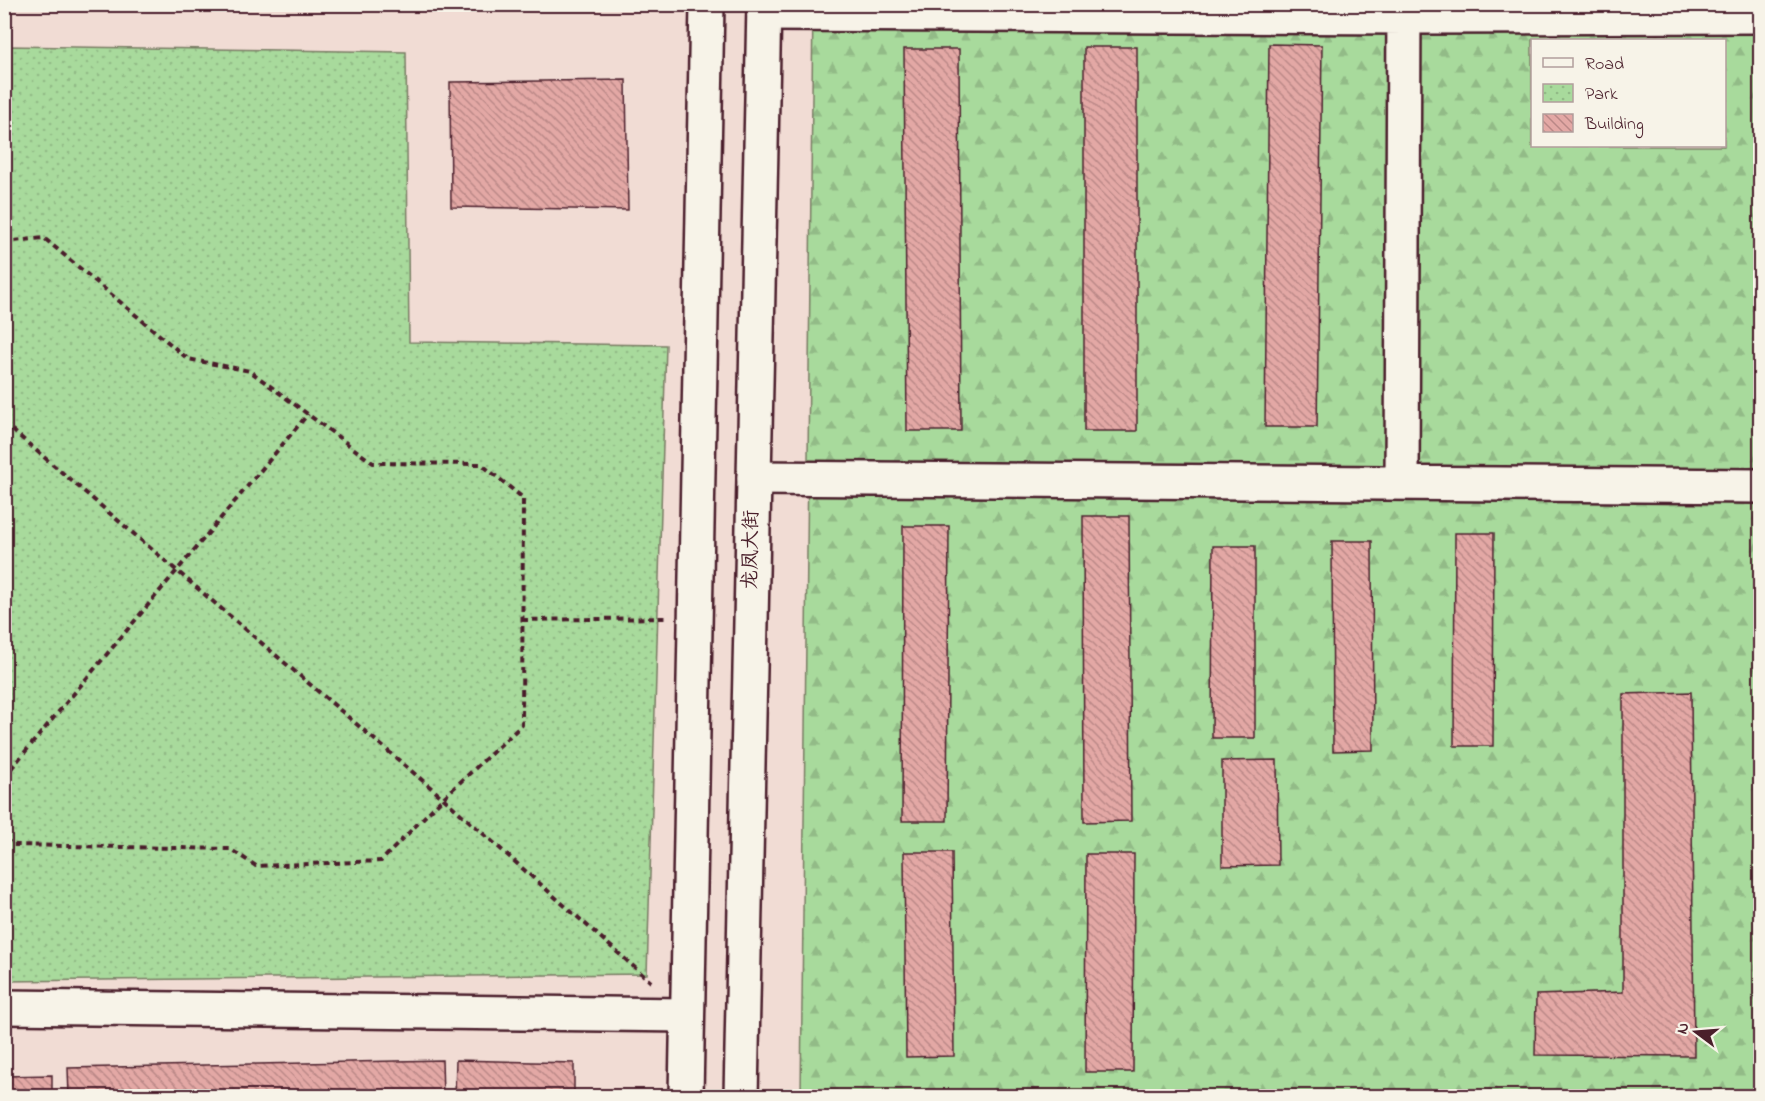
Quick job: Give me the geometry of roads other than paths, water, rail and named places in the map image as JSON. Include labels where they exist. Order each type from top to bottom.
[{"type":"street","points":[[686,1096],[707,4]]},
{"type":"street","points":[[764,9],[1405,11],[1761,16]]},
{"type":"street","name":"龙凤大街","points":[[741,1096],[764,9]]},
{"type":"street","points":[[1402,483],[1405,11]]},
{"type":"street","points":[[754,478],[1761,486]]},
{"type":"street","points":[[4,1007],[687,1015]]}]
